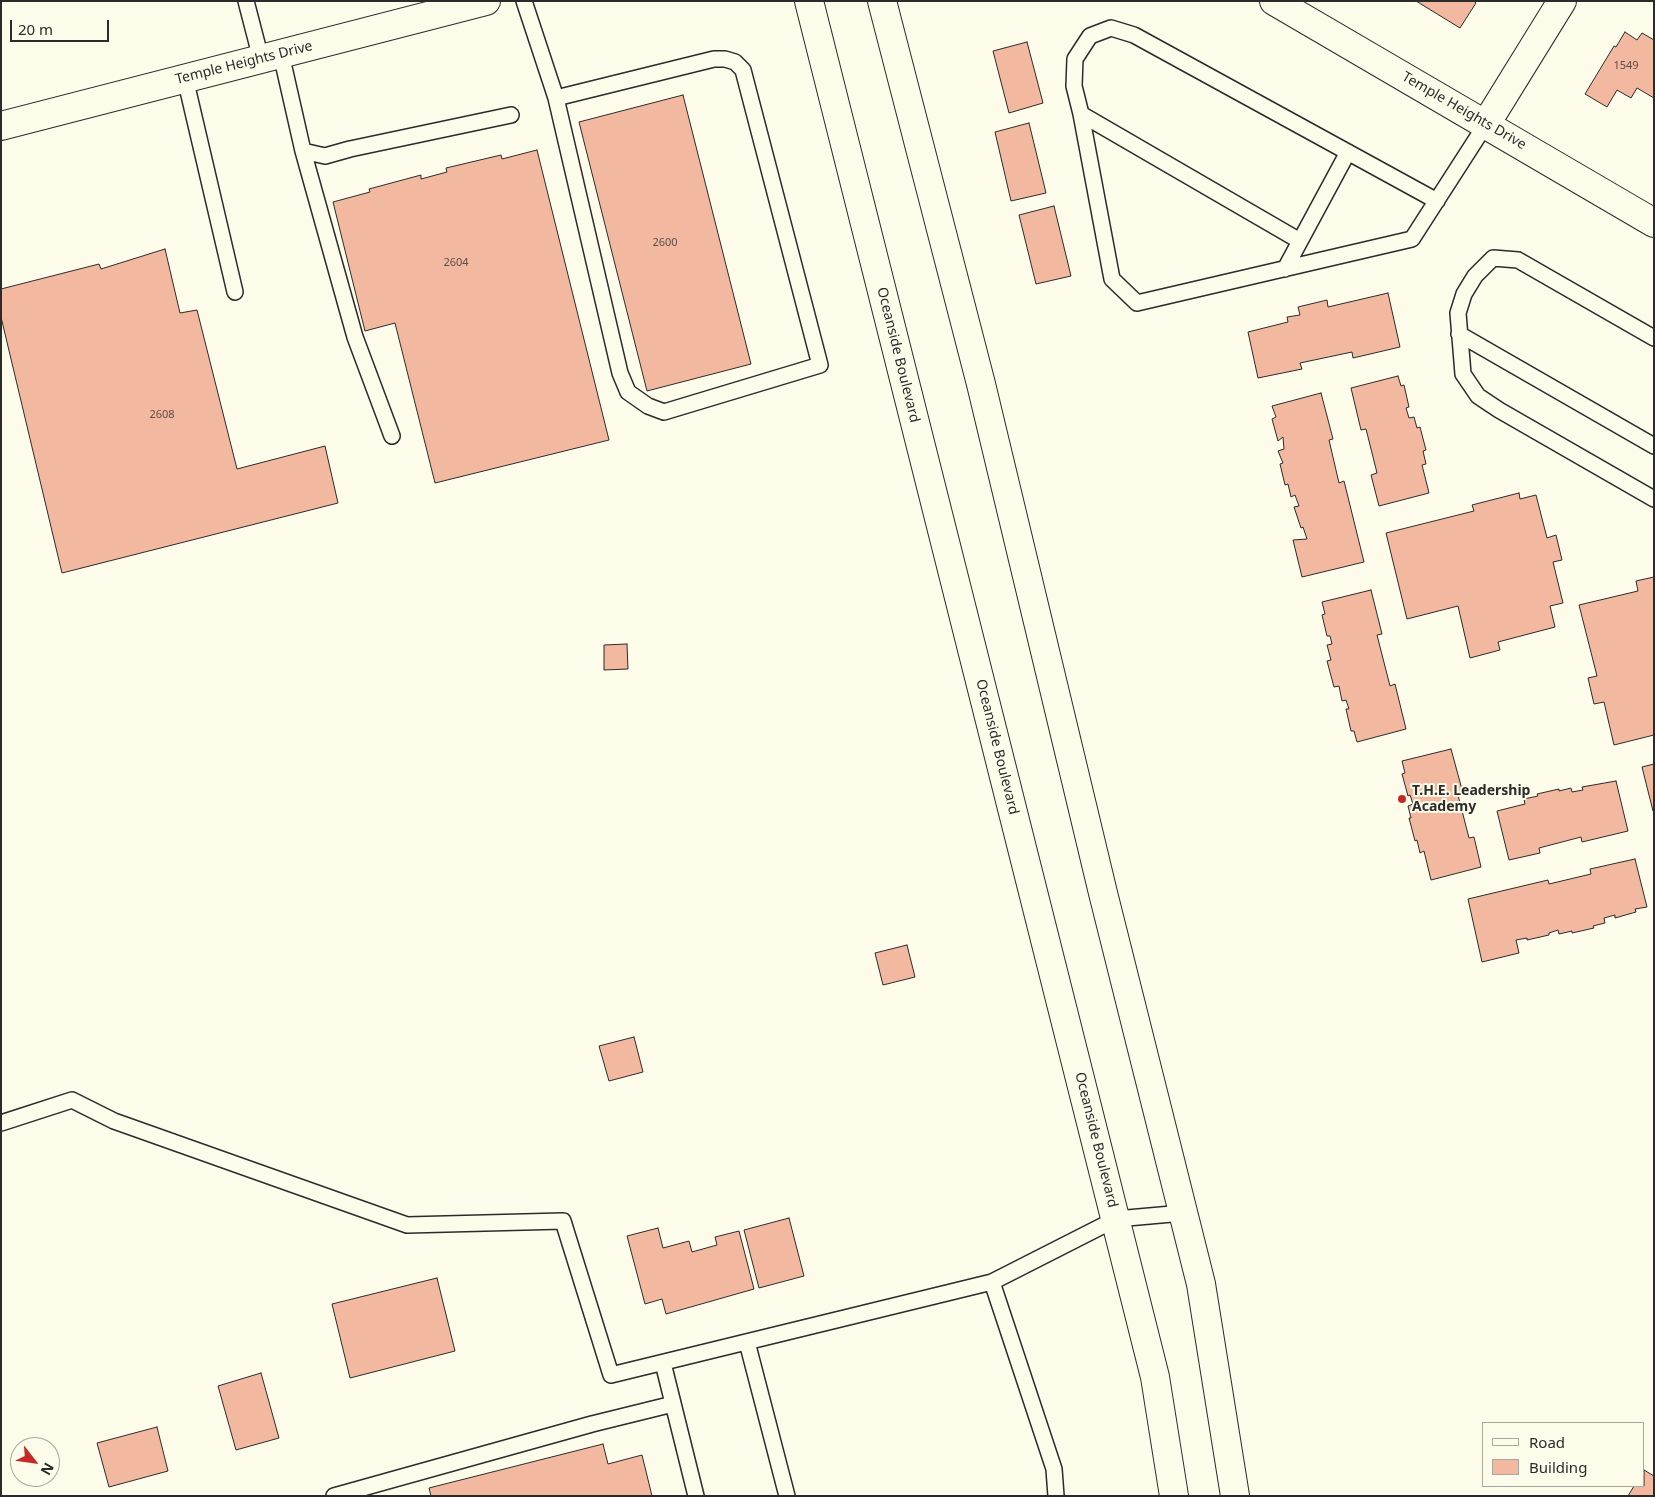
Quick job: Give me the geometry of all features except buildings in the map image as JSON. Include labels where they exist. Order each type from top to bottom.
[{"type":"main road","name":"Temple Heights Drive","points":[[1,126],[486,1]]},
{"type":"main road","name":"Oceanside Boulevard","points":[[809,1],[1156,1377],[1174,1496]]},
{"type":"main road","points":[[882,1],[981,384],[1101,884],[1201,1284],[1235,1496]]},
{"type":"main road","name":"Temple Heights Drive","points":[[1274,1],[1654,223]]},
{"type":"main road","points":[[1486,124],[1562,1]]},
{"type":"lane","points":[[246,1],[271,56],[303,150],[355,337],[392,436]]},
{"type":"lane","points":[[524,1],[556,98],[620,373],[628,392],[648,406],[664,412],[820,365],[743,70],[735,62],[725,59],[714,59],[556,98]]},
{"type":"lane","points":[[1437,201],[1134,35],[1111,28],[1090,36],[1075,59],[1074,86],[1112,279],[1137,303],[1412,239],[1437,201],[1486,124]]},
{"type":"lane","points":[[185,78],[235,292]]},
{"type":"lane","points":[[1081,114],[1300,240]]},
{"type":"lane","points":[[303,150],[325,156],[511,115]]},
{"type":"lane","points":[[1285,269],[1348,152]]},
{"type":"lane","points":[[1654,338],[1518,260],[1493,258],[1475,276],[1464,294],[1458,313],[1463,374],[1478,396],[1654,499]]},
{"type":"lane","points":[[1459,334],[1654,446]]},
{"type":"lane","points":[[1,1123],[72,1100],[114,1121],[407,1225],[563,1221],[611,1375],[992,1282],[1116,1219],[1183,1213]]},
{"type":"lane","points":[[992,1282],[1054,1469],[1056,1496]]},
{"type":"lane","points":[[747,1342],[787,1496]]},
{"type":"lane","points":[[663,1363],[696,1496]]},
{"type":"lane","points":[[334,1496],[565,1431],[673,1404]]},
{"type":"place","name":"T.H.E. Leadership Academy","points":[[1402,799]]}]
